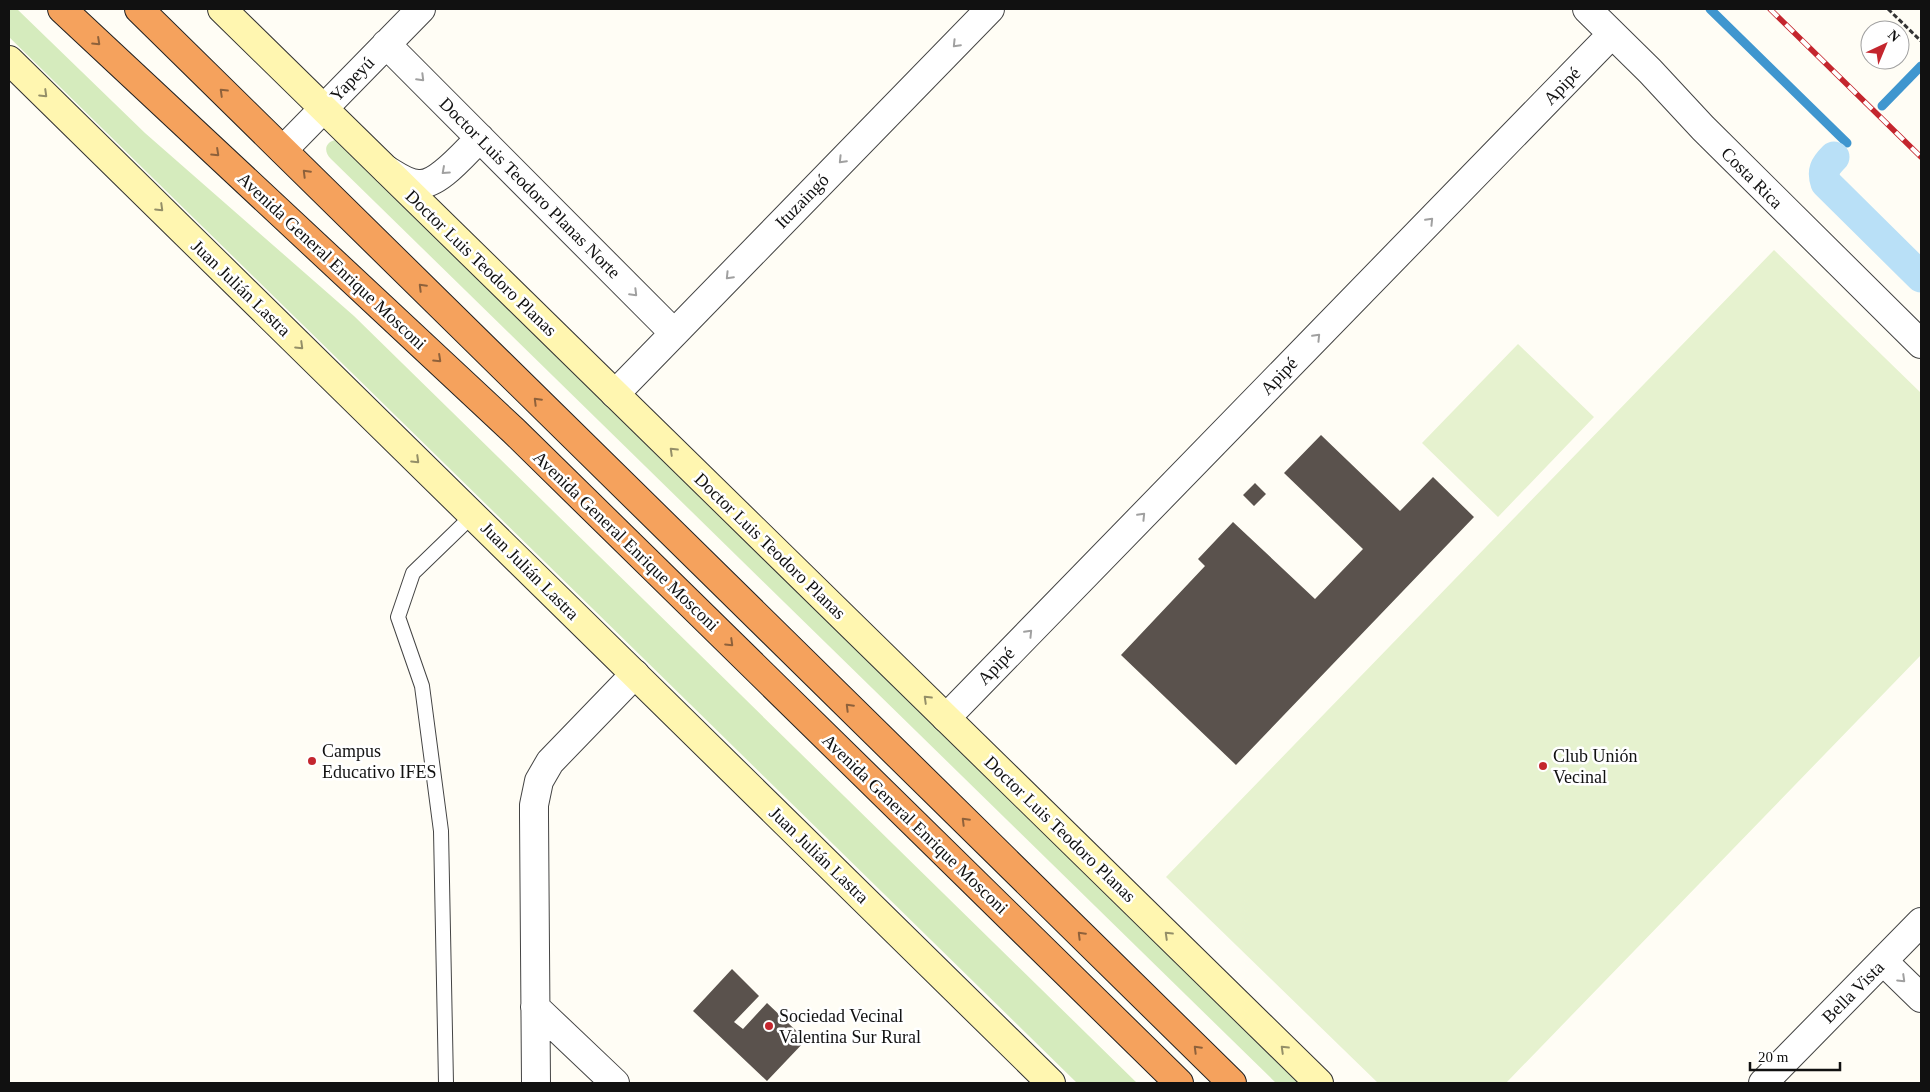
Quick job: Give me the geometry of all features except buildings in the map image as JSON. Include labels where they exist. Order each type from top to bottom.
[{"type":"highway","name":"Avenida General Enrique Mosconi","points":[[62,9],[514,431],[1179,1083]]},
{"type":"highway","name":"Avenida General Enrique Mosconi","points":[[139,9],[1232,1083]]},
{"type":"street","name":"Doctor Luis Teodoro Planas","points":[[222,9],[1319,1083]]},
{"type":"street","name":"Yapeyú","points":[[283,150],[421,9]]},
{"type":"street","name":"Ituzaingó","points":[[615,394],[990,9]]},
{"type":"street","name":"Costa Rica","points":[[1587,9],[1650,71],[1710,135],[1921,344]]},
{"type":"street","name":"Apipé","points":[[946,718],[1612,34]]},
{"type":"street","name":"Doctor Luis Teodoro Planas Norte","points":[[386,44],[674,333]]},
{"type":"street","name":"Juan Julián Lastra","points":[[9,60],[1051,1083]]},
{"type":"street","points":[[385,169],[410,182],[426,184],[442,175],[480,138]]},
{"type":"street","points":[[536,1083],[534,805],[539,782],[556,755],[635,674]]},
{"type":"street","name":"Bella Vista","points":[[1763,1083],[1921,922]]},
{"type":"street","points":[[1883,961],[1921,998]]},
{"type":"street","points":[[535,1007],[615,1083]]},
{"type":"lane","points":[[446,1083],[442,831],[422,686],[398,617],[413,573],[473,515]]},
{"type":"path","points":[[1888,9],[1921,41]]},
{"type":"green space","points":[[9,9],[17,9],[145,133],[354,316],[1137,1083],[1077,1083],[9,37]]},
{"type":"green space","points":[[331,141],[339,141],[1304,1083],[1276,1083],[331,159],[327,154],[326,148]]},
{"type":"green space","name":"Club Unión Vecinal","points":[[1774,250],[1921,393],[1921,655],[1506,1083],[1378,1083],[1166,877]]},
{"type":"green space","points":[[1518,344],[1594,417],[1498,517],[1422,443]]},
{"type":"waterway","points":[[1710,9],[1847,143]]},
{"type":"waterway","points":[[1882,106],[1921,66]]},
{"type":"waterway","points":[[1834,157],[1825,169],[1826,183],[1921,277]]},
{"type":"railway","points":[[1770,9],[1921,157]]},
{"type":"place","name":"Campus Educativo IFES","points":[[312,761]]},
{"type":"place","name":"Club Unión Vecinal","points":[[1543,766]]},
{"type":"place","name":"Sociedad Vecinal Valentina Sur Rural","points":[[769,1026]]}]
